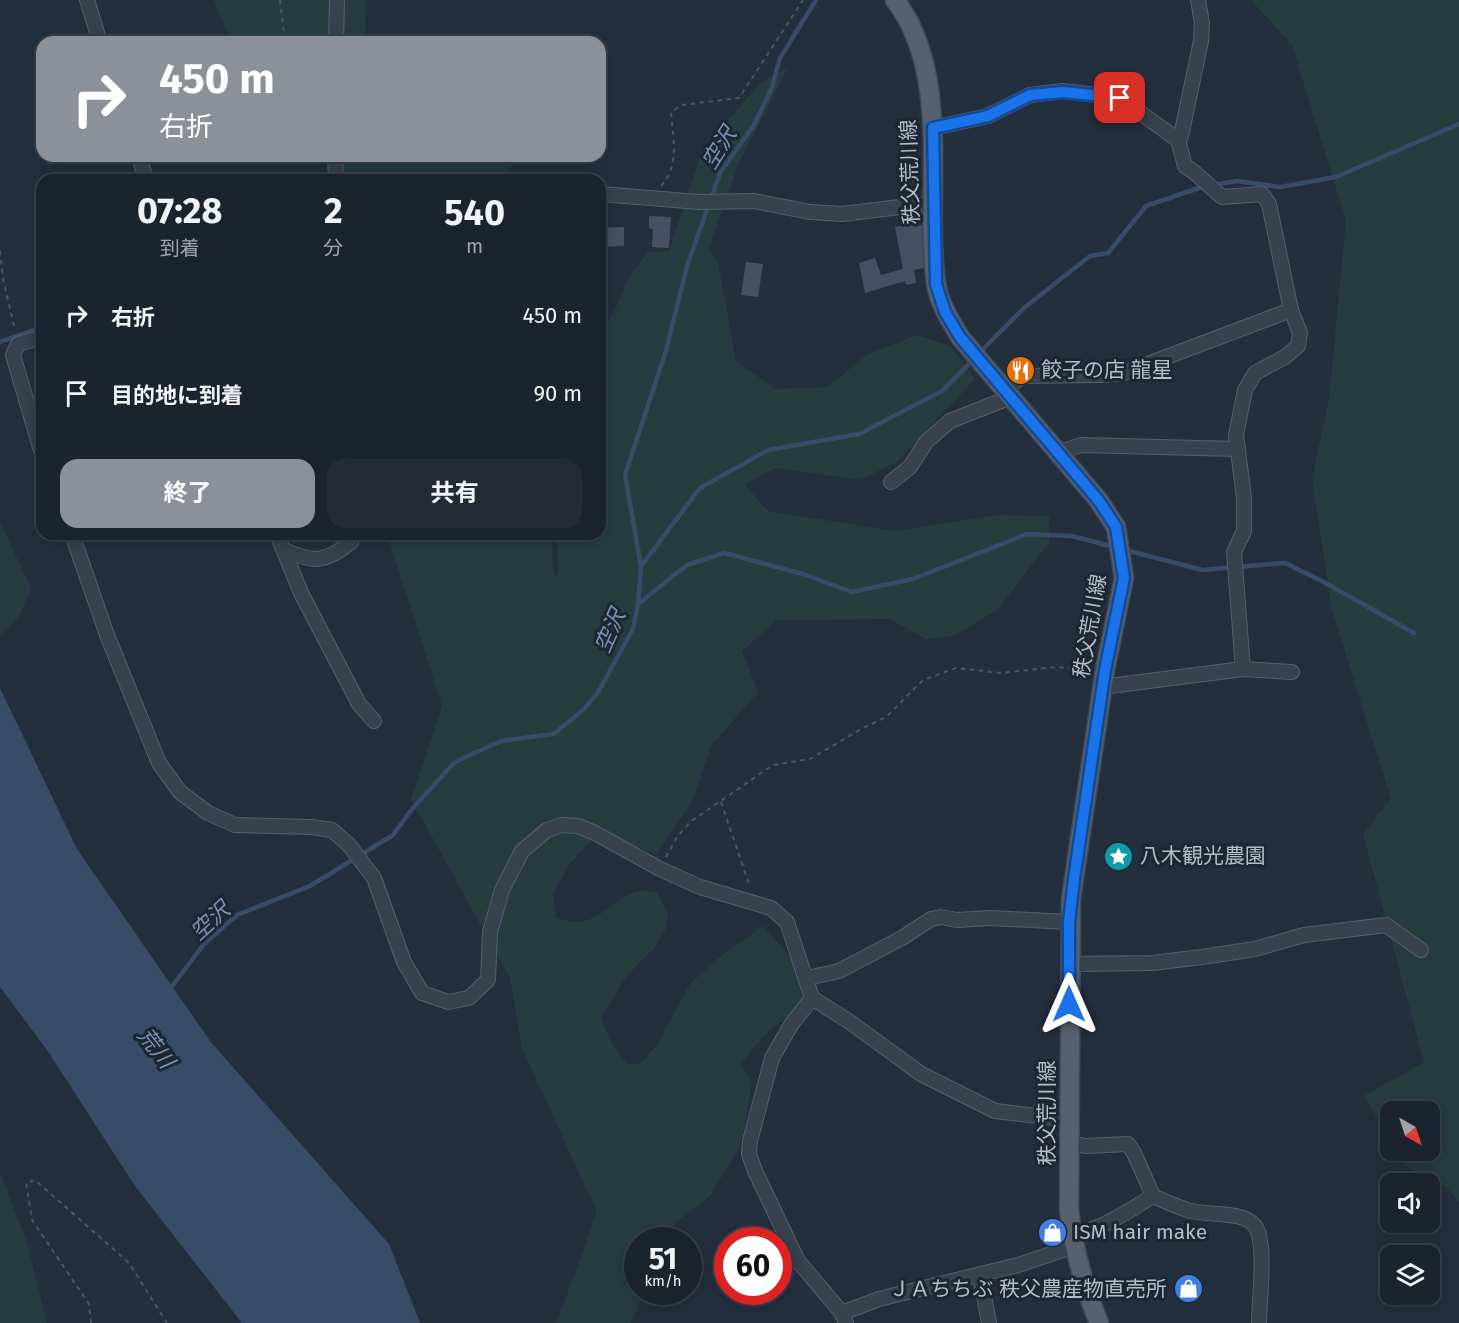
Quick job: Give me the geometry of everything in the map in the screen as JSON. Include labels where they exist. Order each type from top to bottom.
[{"type":"main road","name":"秩父荒川線","points":[[895,0],[905,17],[920,54],[929,88],[933,128],[936,284],[945,312],[960,337],[1099,501],[1116,527],[1124,578],[1104,679],[1079,838],[1069,922],[1071,1120],[1069,1209],[1073,1241],[1083,1285],[1099,1323]]},
{"type":"street","points":[[87,0],[98,36]]},
{"type":"street","points":[[336,36],[337,0]]},
{"type":"street","points":[[1198,0],[1202,23],[1201,40],[1180,138],[1185,166],[1222,197],[1262,194],[1269,204],[1291,310],[1300,333],[1298,346],[1285,357],[1255,373],[1245,390],[1236,435],[1244,498],[1244,531],[1234,552],[1243,669]]},
{"type":"street","points":[[933,128],[988,116],[1030,95],[1063,92],[1120,98],[1180,138]]},
{"type":"street","points":[[606,194],[650,196],[699,202],[754,201],[810,212],[842,214],[933,203]]},
{"type":"street","points":[[891,483],[910,467],[926,442],[950,421],[1008,393],[1022,376],[1125,373],[1291,310]]},
{"type":"street","points":[[36,339],[18,344],[13,356],[36,434]]},
{"type":"street","points":[[1057,453],[1081,445],[1238,449]]},
{"type":"street","points":[[74,540],[107,635],[159,763],[180,792],[208,813],[235,825],[311,826],[332,830],[349,845],[374,878],[404,962],[422,993],[448,1002],[469,998],[488,980],[490,932],[502,890],[522,851],[547,830],[562,825],[578,826],[700,887],[771,908],[787,922],[812,998],[850,1022],[921,1074],[994,1112],[1071,1120]]},
{"type":"street","points":[[280,540],[301,593],[359,704],[374,721]]},
{"type":"street","points":[[284,550],[306,559],[324,559],[352,540]]},
{"type":"street","points":[[1104,679],[1243,669],[1293,672]]},
{"type":"street","points":[[807,978],[839,971],[902,938],[931,918],[941,916],[957,920],[990,918],[1069,922]]},
{"type":"street","points":[[1069,964],[1152,963],[1202,957],[1255,949],[1304,935],[1386,925],[1421,950]]},
{"type":"street","points":[[812,998],[791,1025],[772,1058],[750,1141],[749,1154],[798,1261],[844,1318],[879,1299],[1018,1265],[1073,1241],[1153,1196]]},
{"type":"street","points":[[1070,1143],[1085,1146],[1128,1144],[1153,1196],[1189,1211],[1238,1217],[1250,1221],[1256,1227],[1260,1243],[1258,1323]]},
{"type":"street","points":[[980,1275],[989,1323]]},
{"type":"path","points":[[280,0],[284,36]]},
{"type":"path","points":[[650,196],[670,176],[675,160],[671,112],[682,105],[739,98],[803,0]]},
{"type":"path","points":[[0,250],[3,279],[18,344]]},
{"type":"path","points":[[660,869],[677,837],[690,822],[774,765],[810,759],[862,728],[886,717],[923,680],[956,668],[1001,673],[1056,667],[1104,679]]},
{"type":"path","points":[[721,802],[755,904]]},
{"type":"path","points":[[91,1323],[88,1304],[32,1220],[26,1183],[35,1180],[129,1263],[167,1323]]},
{"type":"green space","points":[[214,0],[365,0],[366,36],[228,36]]},
{"type":"green space","points":[[1251,0],[1459,0],[1459,1202],[1446,1187],[1440,1184],[1440,1173],[1419,1173],[1404,1165],[1402,1161],[1440,1161],[1440,1101],[1380,1101],[1380,1124],[1364,1096],[1424,1062],[1363,834],[1391,799],[1332,610],[1312,479],[1329,399],[1346,221],[1292,45]]},
{"type":"green space","points":[[788,67],[739,163],[708,250],[718,262],[736,361],[775,389],[827,387],[868,354],[917,335],[951,346],[975,379],[897,462],[860,480],[775,468],[745,485],[768,511],[895,531],[998,515],[1049,516],[1049,543],[997,610],[954,636],[926,639],[890,619],[777,620],[742,651],[758,692],[711,746],[693,800],[656,855],[600,830],[569,865],[553,894],[556,918],[570,921],[590,919],[623,898],[639,891],[657,892],[668,914],[665,931],[653,949],[625,978],[601,1018],[610,1040],[627,1064],[641,1064],[658,1043],[690,984],[713,962],[763,926],[794,961],[802,996],[796,1010],[766,1033],[740,1065],[752,1082],[743,1135],[737,1152],[709,1197],[673,1227],[624,1227],[624,1305],[638,1305],[631,1323],[554,1323],[557,1322],[597,1212],[522,1049],[510,978],[411,799],[442,706],[389,540],[552,540],[553,572],[558,576],[557,540],[606,540],[606,327],[631,274],[648,252],[669,251],[701,154],[759,84]]},
{"type":"green space","points":[[329,162],[516,162],[503,174],[337,174]]},
{"type":"green space","points":[[0,522],[31,588],[19,617],[0,635]]},
{"type":"green space","points":[[0,1173],[27,1242],[47,1323],[0,1323]]},
{"type":"water","name":"荒川","points":[[0,688],[77,849],[210,1041],[389,1244],[420,1323],[242,1323],[135,1186],[47,1050],[0,987]]},
{"type":"building","points":[[649,216],[671,217],[669,248],[652,247],[653,229],[649,228]]},
{"type":"building","points":[[916,223],[917,226],[922,225],[924,268],[914,270],[916,283],[906,285],[905,281],[865,293],[859,263],[875,258],[881,275],[903,269],[895,227]]},
{"type":"building","points":[[624,227],[624,246],[606,247],[606,228]]},
{"type":"building","points":[[746,262],[763,264],[758,297],[741,295]]},
{"type":"waterway","name":"空沢","points":[[170,989],[204,944],[237,915],[310,886],[393,835],[412,809],[455,762],[501,741],[554,734],[583,710],[597,694],[633,629],[638,604],[641,566],[625,475],[666,351],[687,266],[721,171],[754,125],[771,90],[780,58],[816,0]]},
{"type":"waterway","points":[[1213,185],[1237,181],[1280,187],[1336,177],[1459,124]]},
{"type":"waterway","points":[[979,353],[1024,308],[1090,256],[1108,253],[1146,206],[1205,186]]},
{"type":"waterway","points":[[0,342],[36,329]]},
{"type":"waterway","points":[[642,565],[700,488],[768,450],[859,434],[942,391],[974,359]]},
{"type":"waterway","points":[[638,604],[687,565],[724,553],[803,574],[852,592],[913,579],[1027,534],[1072,536],[1114,547]]},
{"type":"waterway","points":[[1125,550],[1203,570],[1285,563],[1322,581],[1414,633]]},
{"type":"place","name":"餃子の店 龍星","points":[[1020,370]]},
{"type":"place","name":"八木観光農園","points":[[1119,856]]},
{"type":"place","name":"ISM hair make","points":[[1052,1232]]},
{"type":"place","name":"ＪＡちちぶ 秩父農産物直売所","points":[[1188,1289]]},
{"type":"route","points":[[1069,1004],[1071,899],[1105,670],[1124,578],[1121,555],[1116,527],[1099,501],[960,337],[945,312],[936,284],[933,128],[988,116],[1030,95],[1048,92],[1120,98]]}]
